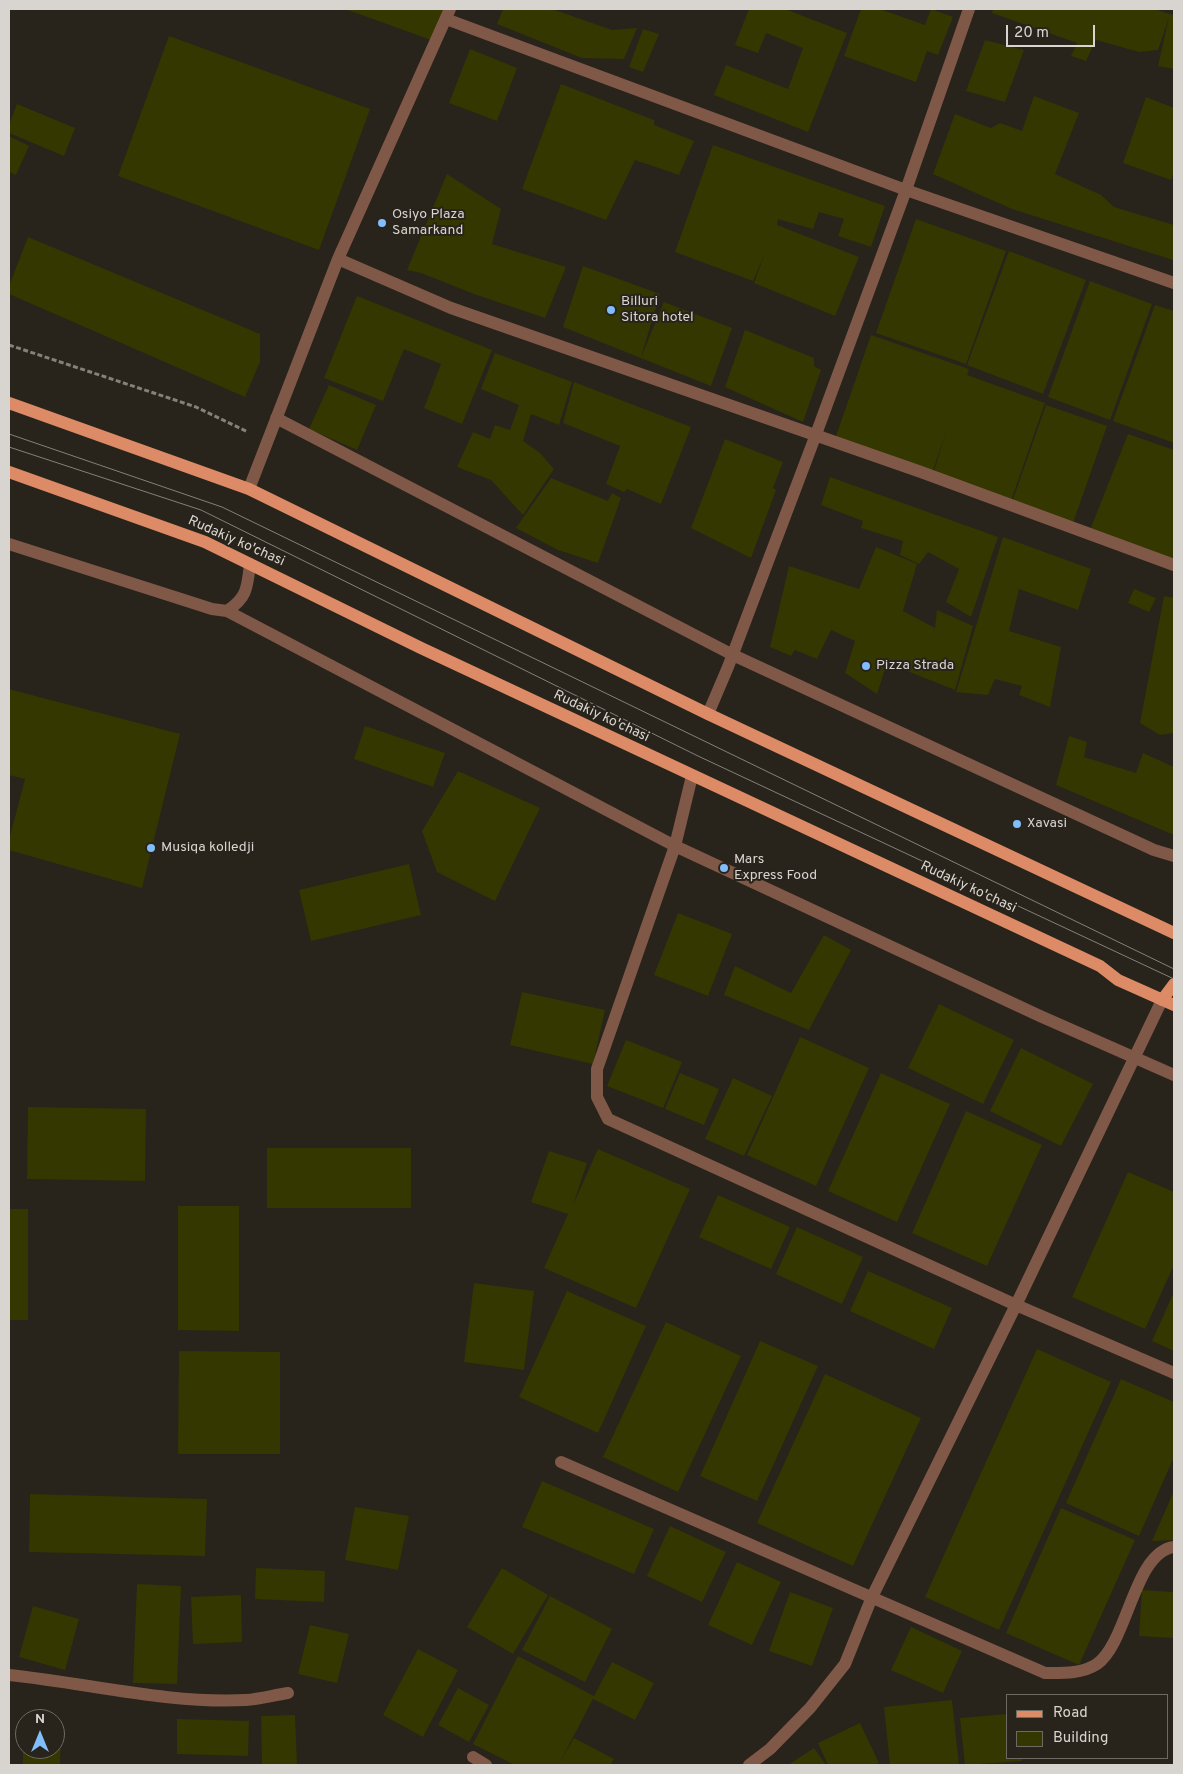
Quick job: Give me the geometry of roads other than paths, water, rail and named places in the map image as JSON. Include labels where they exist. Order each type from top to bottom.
[{"type":"main road","points":[[9,403],[249,489],[708,714],[1174,933]]},
{"type":"main road","name":"Rudakiy ko'chasi","points":[[9,472],[205,542],[420,648],[1100,966],[1118,980],[1174,1005]]},
{"type":"main road","points":[[1162,1000],[1174,984]]},
{"type":"street","points":[[708,714],[733,655],[815,437],[906,190],[969,9]]},
{"type":"street","points":[[249,489],[338,259],[448,14],[906,190],[1174,283]]},
{"type":"street","points":[[338,259],[451,308],[815,437],[921,472],[1174,564]]},
{"type":"street","points":[[276,418],[733,655],[1154,850],[1174,856]]},
{"type":"street","points":[[9,544],[212,609],[227,611],[675,846],[1040,1016],[1174,1075]]},
{"type":"street","points":[[227,611],[238,604],[247,591],[250,564]]},
{"type":"street","points":[[692,776],[675,846],[597,1070],[597,1097],[608,1119],[1016,1305],[1174,1374]]},
{"type":"street","points":[[749,1765],[770,1749],[810,1708],[845,1664],[872,1597],[1016,1305],[1162,1000]]},
{"type":"street","points":[[561,1462],[1045,1673],[1072,1673],[1096,1665],[1108,1654],[1148,1564],[1169,1548],[1174,1547]]},
{"type":"street","points":[[9,1675],[59,1680],[158,1696],[205,1701],[248,1700],[288,1693]]},
{"type":"street","points":[[472,1757],[486,1765]]},
{"type":"tram line","points":[[9,434],[222,507],[1174,969]]},
{"type":"tram line","points":[[9,447],[201,510],[698,756],[1174,979]]},
{"type":"place","name":"Osiyo Plaza Samarkand","points":[[382,223]]},
{"type":"place","name":"Billuri Sitora hotel","points":[[611,310]]},
{"type":"place","name":"Pizza Strada","points":[[866,666]]},
{"type":"place","name":"Xavasi","points":[[1017,824]]},
{"type":"place","name":"Musiqa kolledji","points":[[151,848]]},
{"type":"place","name":"Mars Express Food","points":[[724,868]]}]
